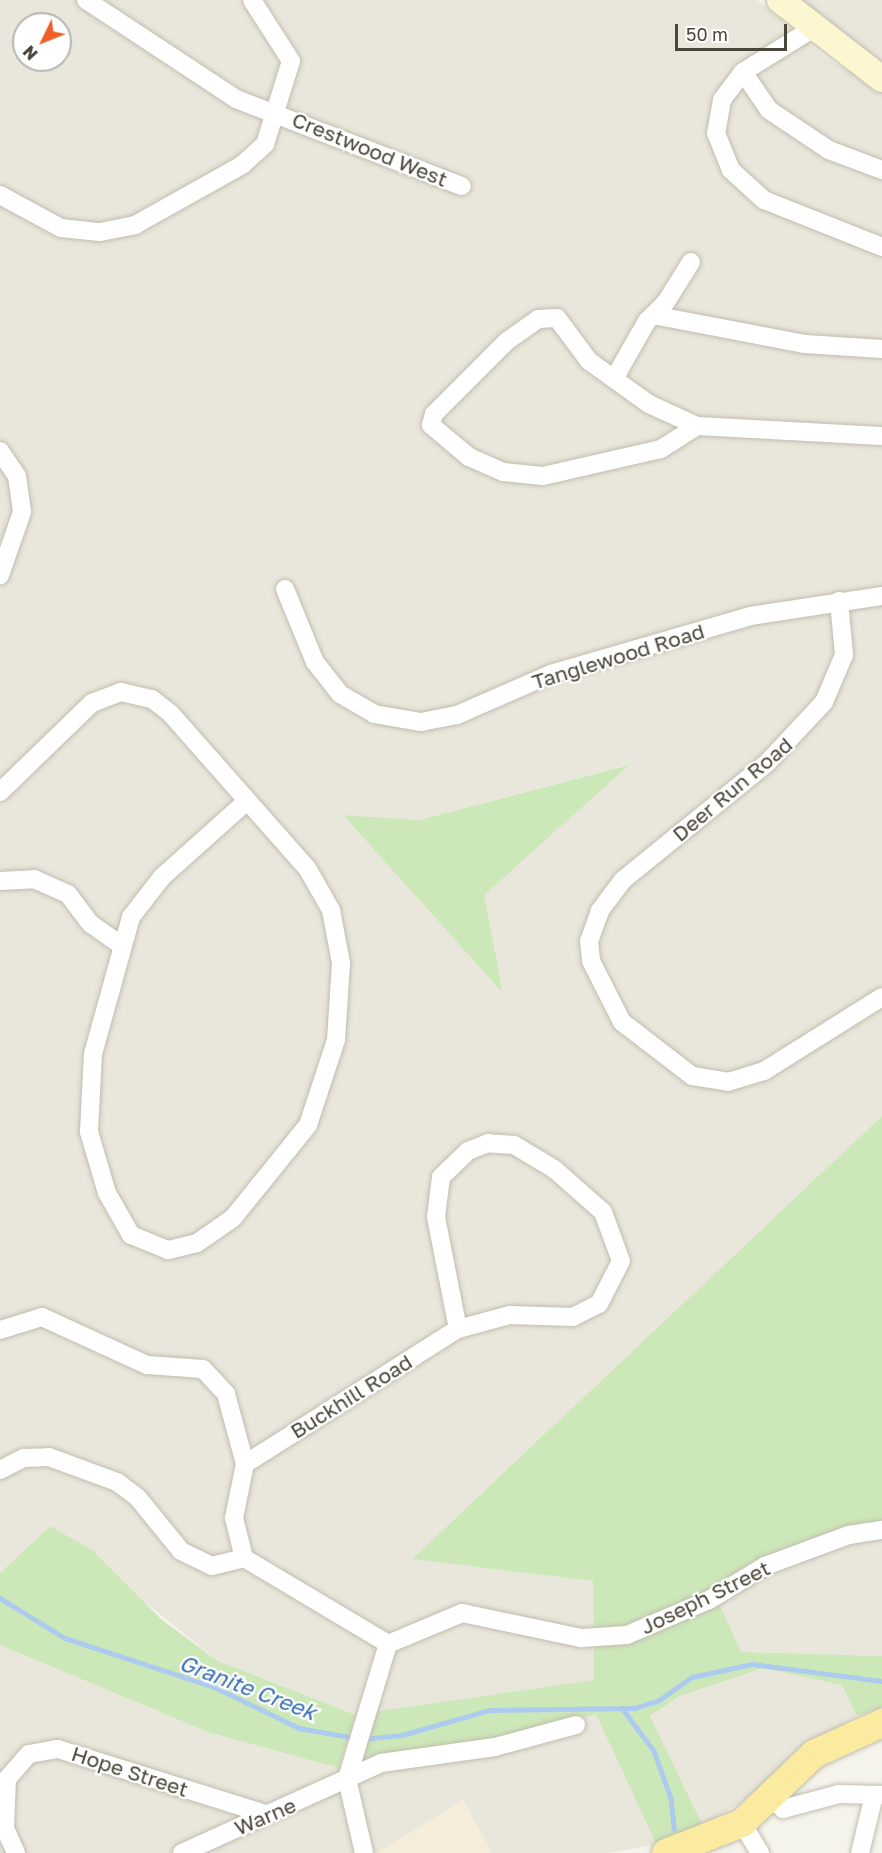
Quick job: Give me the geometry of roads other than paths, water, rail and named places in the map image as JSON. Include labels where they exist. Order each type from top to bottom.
[{"type":"main road","points":[[666,1853],[742,1823],[814,1754],[882,1723]]},
{"type":"street","name":"Crestwood West","points":[[86,0],[236,99],[278,112],[462,186]]},
{"type":"street","points":[[0,195],[61,228],[100,232],[135,225],[242,165],[265,144],[278,112],[291,61],[252,0]]},
{"type":"street","points":[[780,0],[812,29],[882,79]]},
{"type":"street","points":[[812,29],[743,72],[722,100],[716,133],[731,170],[765,200],[882,247]]},
{"type":"street","points":[[743,72],[769,110],[829,150],[882,170]]},
{"type":"street","points":[[614,379],[653,315],[691,262]]},
{"type":"street","points":[[653,315],[805,344],[882,349]]},
{"type":"street","points":[[697,426],[661,449],[543,476],[503,472],[469,457],[431,425],[434,414],[507,341],[538,319],[556,318],[589,361],[649,404],[697,426],[882,436]]},
{"type":"street","points":[[0,451],[17,476],[22,512],[0,575]]},
{"type":"street","name":"Tanglewood Road","points":[[285,590],[315,662],[340,694],[374,714],[421,722],[457,715],[551,674],[739,619],[839,601],[882,596]]},
{"type":"street","name":"Deer Run Road","points":[[839,601],[844,655],[824,702],[767,763],[623,880],[600,911],[589,941],[591,961],[622,1022],[692,1076],[728,1082],[764,1071],[882,997]]},
{"type":"street","points":[[0,792],[92,703],[121,692],[152,699],[171,714],[307,868],[331,910],[341,963],[336,1040],[308,1125],[233,1218],[197,1243],[168,1250],[131,1235],[107,1193],[89,1132],[93,1054],[122,946],[144,895],[247,801]]},
{"type":"street","points":[[0,881],[34,879],[68,894],[91,924],[122,946]]},
{"type":"street","name":"Buckhill Road","points":[[245,1464],[458,1329],[510,1315],[573,1317],[598,1304],[615,1281],[619,1251],[603,1212],[554,1169],[514,1146],[488,1143],[468,1151],[441,1177],[436,1216],[458,1329]]},
{"type":"street","points":[[0,1330],[42,1317],[147,1365],[203,1369],[226,1394],[245,1464],[234,1518],[244,1558]]},
{"type":"street","points":[[0,1470],[24,1458],[49,1457],[117,1482],[138,1498],[181,1551],[212,1566],[244,1558],[388,1644],[347,1779],[364,1853]]},
{"type":"street","name":"Joseph Street","points":[[388,1644],[462,1613],[581,1638],[627,1635],[709,1600],[765,1566],[849,1535],[882,1530]]},
{"type":"street","name":"Warne","points":[[182,1853],[347,1779],[421,1753],[495,1747],[576,1725]]},
{"type":"street","name":"Hope Street","points":[[16,1853],[4,1828],[7,1779],[29,1754],[58,1749],[265,1814]]},
{"type":"street","points":[[770,1796],[783,1809],[839,1794],[878,1795],[860,1853]]},
{"type":"street","points":[[742,1823],[760,1853]]},
{"type":"waterway","name":"Granite Creek","points":[[0,1598],[65,1638],[217,1688],[299,1728],[355,1738]]},
{"type":"waterway","name":"Granite Creek","points":[[363,1739],[402,1735],[490,1710],[635,1708],[659,1700],[692,1677],[752,1664],[882,1681]]},
{"type":"waterway","points":[[622,1708],[654,1751],[671,1798],[674,1829]]}]
